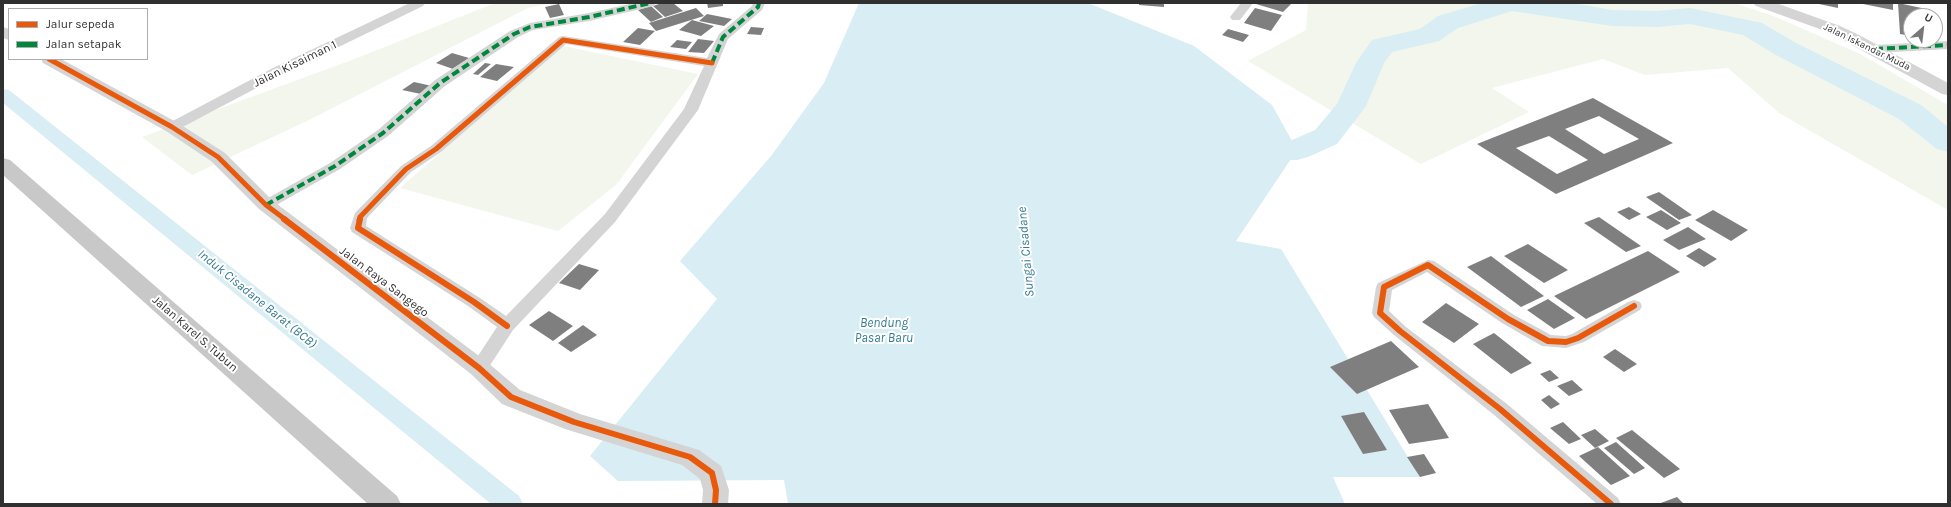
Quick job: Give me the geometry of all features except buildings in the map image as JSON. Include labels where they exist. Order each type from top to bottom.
[{"type":"main road","name":"Jalan Karel S. Tubun","points":[[3,164],[388,504]]},
{"type":"street","name":"Jalan Kisaiman 1","points":[[172,127],[278,71],[419,3]]},
{"type":"street","points":[[266,205],[335,166],[377,137],[440,83],[514,34],[530,27],[589,17],[650,3]]},
{"type":"street","points":[[479,368],[507,326],[610,218],[692,110],[723,37],[758,7],[759,3]]},
{"type":"street","points":[[1236,17],[1247,3]]},
{"type":"street","name":"Jalan Iskandar Muda","points":[[1761,3],[1834,29],[1875,49],[1948,90]]},
{"type":"street","points":[[507,326],[474,302],[358,228],[360,217],[406,169],[436,149],[589,17]]},
{"type":"street","points":[[563,40],[712,63]]},
{"type":"street","points":[[1875,49],[1948,45]]},
{"type":"street","name":"Jalan Raya Sangego","points":[[51,60],[172,127],[218,157],[266,205],[479,368],[511,397],[574,422],[690,457],[712,473],[715,497]]},
{"type":"street","points":[[1611,504],[1500,409],[1400,331],[1380,312],[1384,287],[1428,265],[1508,319],[1548,341],[1566,342],[1578,338],[1634,306]]},
{"type":"shaded area","points":[[495,3],[552,3],[528,8],[311,119],[192,175],[142,137],[352,60]]},
{"type":"shaded area","points":[[1308,3],[1734,3],[1776,17],[1860,54],[1948,105],[1948,210],[1779,113],[1728,68],[1645,75],[1603,59],[1492,88],[1529,112],[1421,164],[1248,61],[1306,30]]},
{"type":"shaded area","points":[[563,46],[698,74],[616,185],[558,231],[400,188]]},
{"type":"water","name":"Bendung Pasar Baru","points":[[859,3],[1088,3],[1194,46],[1272,105],[1297,150],[1236,241],[1281,249],[1420,477],[1333,477],[1345,504],[788,504],[784,480],[618,481],[590,456],[717,299],[680,261],[771,156],[824,83]]},
{"type":"waterway","points":[[1248,150],[1297,150],[1326,137],[1351,106],[1370,63],[1382,46],[1429,35],[1448,22],[1510,3]]},
{"type":"waterway","points":[[1513,3],[1612,18],[1658,19],[1690,16],[1752,29],[1786,49],[1910,112],[1948,142]]},
{"type":"waterway","name":"Induk Cisadane Barat (BCB)","points":[[3,94],[510,504]]},
{"type":"marked path","points":[[266,205],[335,166],[383,133],[440,83],[514,34],[530,27],[589,17],[650,3]]},
{"type":"marked path","points":[[712,63],[723,37],[758,7],[759,3]]},
{"type":"marked path","points":[[1875,49],[1948,45]]},
{"type":"cycle path","points":[[507,326],[474,302],[358,228],[360,217],[406,169],[436,149],[563,40],[712,63]]},
{"type":"cycle path","points":[[51,60],[172,127],[218,157],[266,205],[479,368],[511,397],[574,422],[690,457],[712,473],[716,490],[715,504]]},
{"type":"cycle path","points":[[1611,504],[1500,409],[1400,331],[1380,313],[1384,287],[1428,265],[1508,319],[1548,341],[1566,342],[1578,338],[1634,306]]},
{"type":"water label","name":"Sungai Cisadane","points":[[1026,252]]}]
